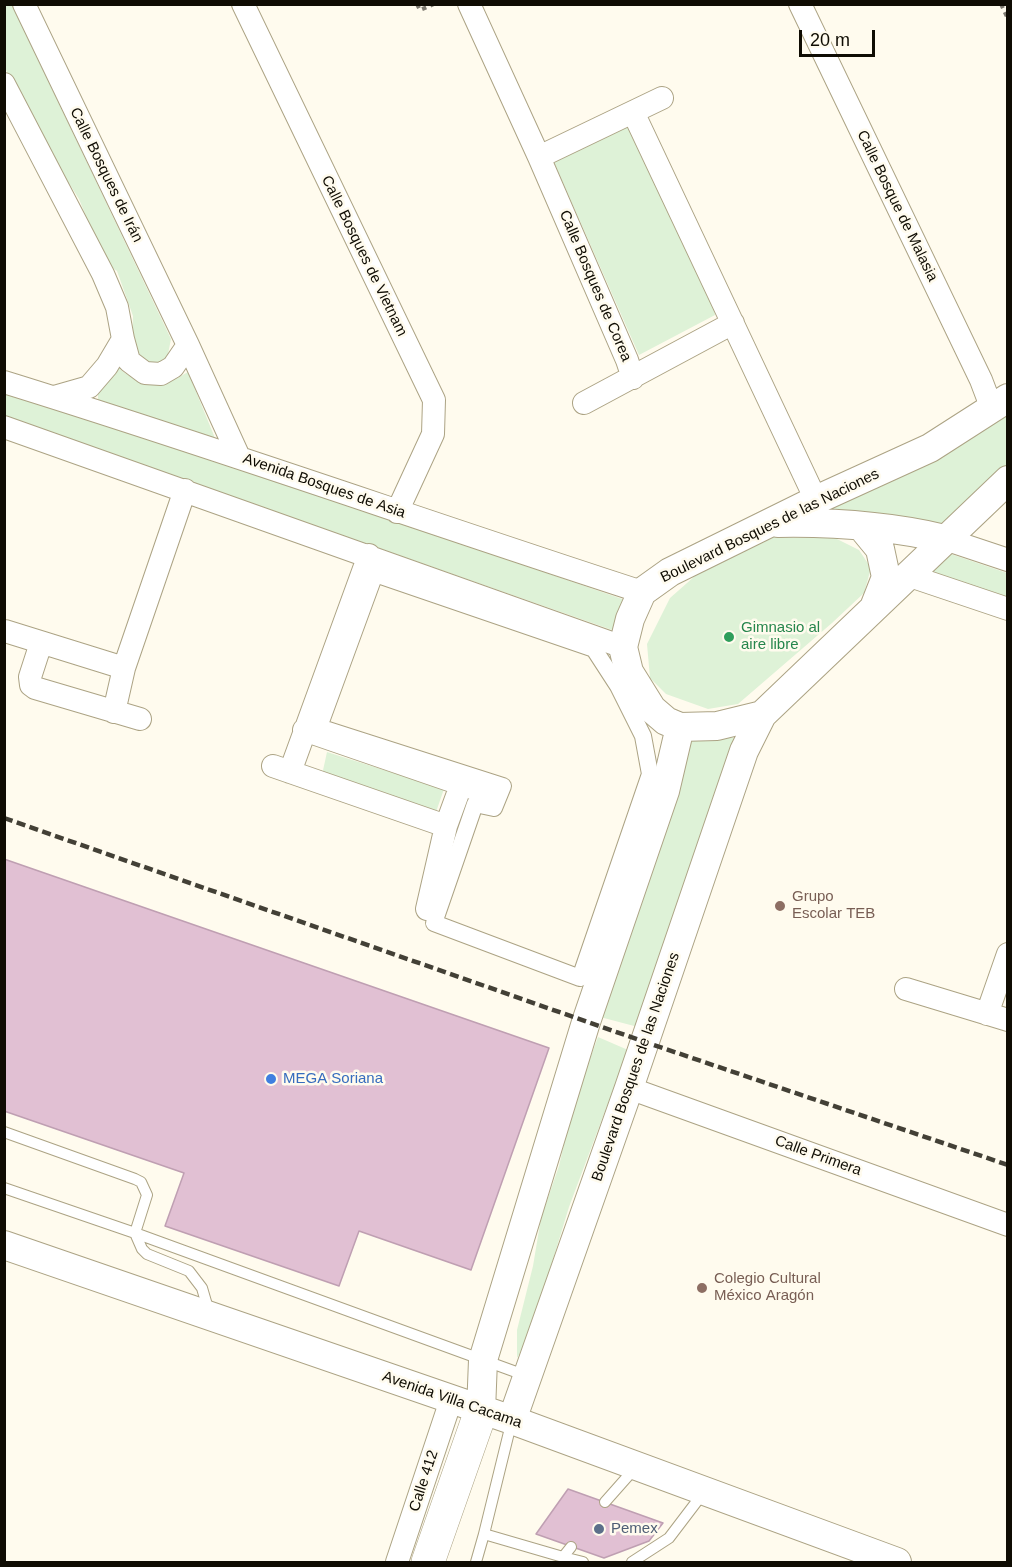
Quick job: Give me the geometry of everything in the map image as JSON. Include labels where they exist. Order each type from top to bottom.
[{"type":"main road","points":[[428,1563],[466,1405]]},
{"type":"street","name":"Calle Bosques de Irán","points":[[24,4],[188,345],[239,457]]},
{"type":"street","name":"Calle Bosques de Vietnam","points":[[243,4],[434,400],[433,434],[398,512]]},
{"type":"street","name":"Calle Bosques de Corea","points":[[469,4],[539,157],[633,378],[733,323]]},
{"type":"street","name":"Calle Bosque de Malasia","points":[[800,4],[981,380],[1000,404]]},
{"type":"street","points":[[4,84],[103,274],[117,307],[129,362],[145,373],[161,374],[173,367],[188,345]]},
{"type":"street","points":[[539,157],[662,98]]},
{"type":"street","points":[[633,112],[816,501]]},
{"type":"street","points":[[54,397],[89,387],[107,366],[123,339]]},
{"type":"street","points":[[585,403],[633,378]]},
{"type":"street","name":"Avenida Bosques de Asia","points":[[4,382],[239,457],[642,592]]},
{"type":"street","name":"Boulevard Bosques de las Naciones","points":[[642,592],[670,573],[930,448],[1000,404]]},
{"type":"street","points":[[4,427],[185,490],[372,565],[594,649],[623,696],[643,736],[650,774],[580,978],[434,923],[475,804],[494,808],[503,786],[319,726],[372,565]]},
{"type":"street","name":"Boulevard Bosques de las Naciones","points":[[512,1420],[744,751],[762,715],[1008,480]]},
{"type":"street","points":[[114,712],[124,668],[185,490]]},
{"type":"street","points":[[773,523],[830,522],[905,529],[945,538],[1008,560]]},
{"type":"street","points":[[861,526],[880,549],[886,577],[874,607]]},
{"type":"street","points":[[372,565],[623,647]]},
{"type":"street","points":[[372,565],[304,730],[281,769],[446,826]]},
{"type":"street","points":[[907,575],[1008,609]]},
{"type":"street","points":[[642,592],[630,619],[623,647],[629,672],[652,709],[666,721],[680,727],[717,726],[762,715]]},
{"type":"street","points":[[5,632],[124,668]]},
{"type":"street","points":[[42,643],[30,677],[31,685],[39,690],[140,719]]},
{"type":"street","points":[[466,1405],[483,1360],[586,1022],[665,791],[680,727]]},
{"type":"street","points":[[304,730],[484,792]]},
{"type":"street","points":[[427,909],[446,826],[461,785]]},
{"type":"street","points":[[906,988],[997,1017],[1008,954]]},
{"type":"street","name":"Calle Primera","points":[[629,1088],[1008,1224]]},
{"type":"street","name":"Avenida Villa Cacama","points":[[4,1245],[512,1420],[897,1563]]},
{"type":"street","name":"Calle 412","points":[[397,1563],[466,1405]]},
{"type":"lane","points":[[4,1132],[141,1182],[145,1188],[146,1203],[135,1233],[142,1249],[147,1254],[189,1271],[202,1288],[210,1315]]},
{"type":"lane","points":[[4,1188],[135,1233],[528,1377]]},
{"type":"lane","points":[[476,1563],[512,1420]]},
{"type":"lane","points":[[605,1502],[636,1466]]},
{"type":"lane","points":[[632,1563],[669,1538],[704,1491]]},
{"type":"lane","points":[[484,1534],[583,1563]]},
{"type":"lane","points":[[563,1557],[571,1546]]},
{"type":"path","points":[[417,4],[420,10],[434,4]]},
{"type":"path","points":[[1001,4],[1008,19]]},
{"type":"green space","points":[[5,5],[12,5],[171,339],[167,359],[153,365],[132,349],[133,316],[117,271],[105,263],[79,199],[46,147],[5,68]]},
{"type":"green space","points":[[627,123],[712,297],[715,315],[639,355],[553,160]]},
{"type":"green space","points":[[117,366],[128,375],[148,382],[172,380],[188,372],[217,443],[98,401],[98,387]]},
{"type":"green space","points":[[5,386],[628,601],[615,631],[5,417]]},
{"type":"green space","points":[[1007,402],[1007,469],[943,527],[897,517],[818,513]]},
{"type":"green space","points":[[773,537],[835,538],[859,550],[871,568],[864,593],[738,704],[708,709],[666,694],[650,678],[647,644],[670,598],[704,568]]},
{"type":"green space","points":[[942,551],[1007,573],[1007,599],[928,570]]},
{"type":"green space","points":[[742,737],[638,1027],[600,1017],[690,740]]},
{"type":"green space","points":[[327,752],[444,789],[436,812],[322,775]]},
{"type":"green space","points":[[598,1037],[628,1050],[569,1207],[530,1335],[517,1358],[517,1330],[533,1266],[541,1218],[559,1166],[573,1105]]},
{"type":"building","name":"MEGA Soriana","points":[[4,859],[549,1048],[471,1270],[359,1231],[339,1286],[165,1226],[184,1173],[4,1111]]},
{"type":"building","name":"Pemex","points":[[568,1489],[663,1523],[649,1541],[604,1558],[536,1534]]},
{"type":"railway","points":[[4,818],[645,1042],[1008,1165]]},
{"type":"place","name":"Gimnasio al aire libre","points":[[729,637]]},
{"type":"place","name":"Grupo Escolar TEB","points":[[780,906]]},
{"type":"place","name":"MEGA Soriana","points":[[271,1079]]},
{"type":"place","name":"Colegio Cultural México Aragón","points":[[702,1288]]},
{"type":"place","name":"Pemex","points":[[599,1529]]}]
